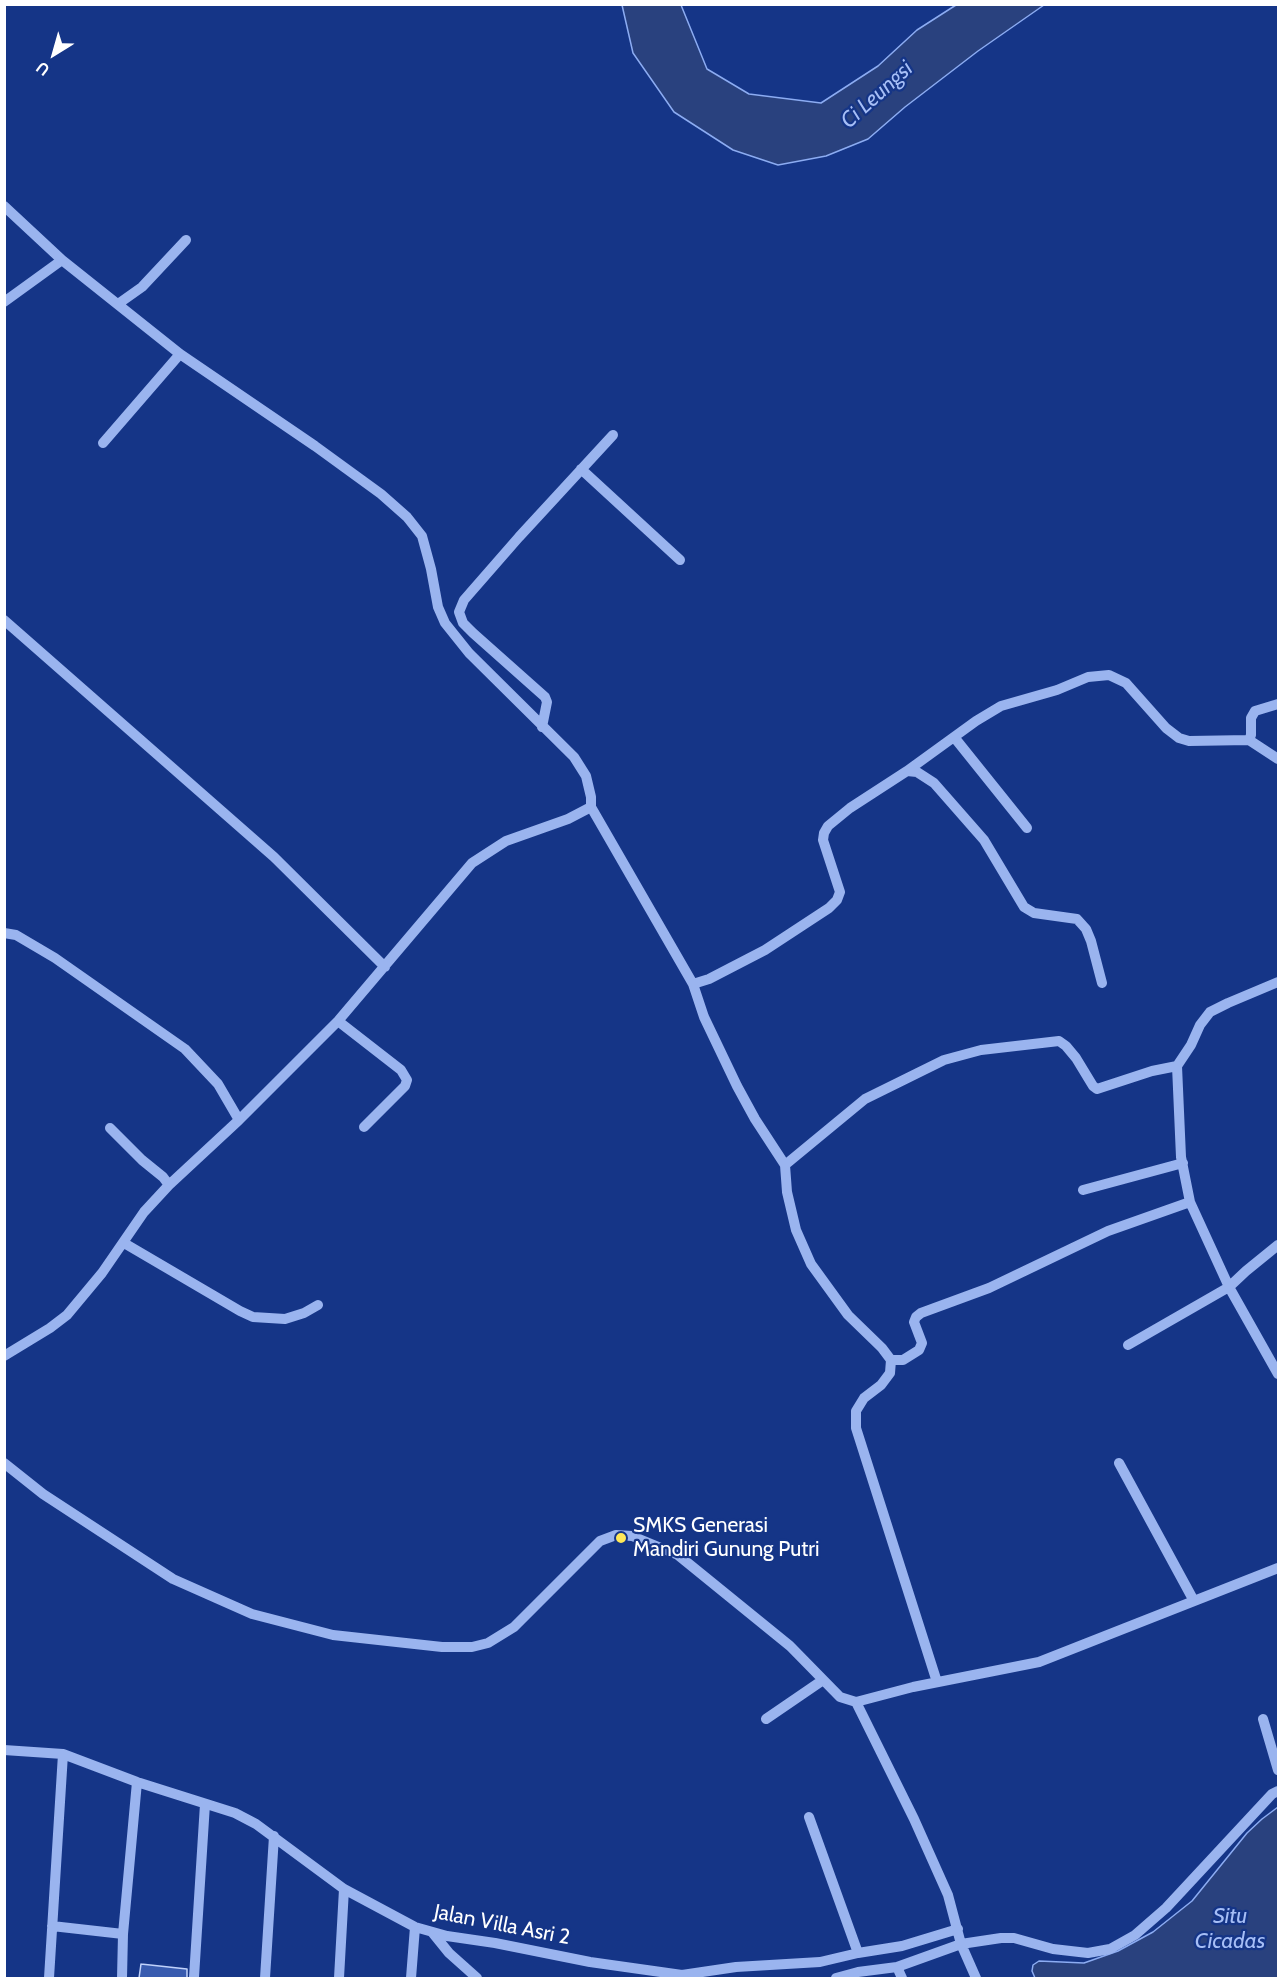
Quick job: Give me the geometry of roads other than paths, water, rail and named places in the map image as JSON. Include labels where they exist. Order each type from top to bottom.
[{"type":"street","points":[[4,206],[62,260],[180,354],[315,446],[381,494],[407,517],[422,536],[438,607],[445,623],[460,643],[574,757],[586,776],[591,807],[693,984],[704,1017],[737,1086],[784,1165],[787,1192],[796,1230],[811,1264],[848,1315],[891,1360],[890,1373],[864,1398],[856,1412],[856,1428],[937,1682]]},
{"type":"street","points":[[118,304],[142,287],[186,240]]},
{"type":"street","points":[[4,302],[62,260]]},
{"type":"street","points":[[103,443],[180,354]]},
{"type":"street","points":[[542,727],[546,697],[473,633],[463,623],[459,612],[464,600],[613,435]]},
{"type":"street","points":[[581,469],[680,560]]},
{"type":"street","points":[[4,620],[274,857],[385,967]]},
{"type":"street","points":[[693,984],[709,979],[765,950],[829,908],[837,900],[840,892],[824,840],[824,833],[828,826],[850,808],[1001,706],[1057,690],[1088,677],[1109,675],[1126,683],[1166,728],[1179,738],[1189,741],[1249,740],[1278,759]]},
{"type":"street","points":[[1249,740],[1251,718],[1255,711],[1278,704]]},
{"type":"street","points":[[954,737],[1027,828]]},
{"type":"street","points":[[907,771],[917,772],[934,783],[984,840],[1024,907],[1034,913],[1063,915],[1077,919],[1086,929],[1091,941],[1102,983]]},
{"type":"street","points":[[4,1356],[67,1315],[102,1273],[144,1212],[338,1021],[472,863],[506,841],[568,819],[591,807]]},
{"type":"street","points":[[4,933],[16,935],[55,958],[185,1049],[218,1084],[239,1120]]},
{"type":"street","points":[[1278,982],[1210,1012],[1177,1066],[1179,1128],[1190,1202],[1229,1287],[1278,1374]]},
{"type":"street","points":[[338,1021],[401,1070],[407,1080],[405,1086],[364,1127]]},
{"type":"street","points":[[784,1165],[865,1100],[944,1060],[981,1050],[1059,1041],[1076,1058],[1097,1089],[1152,1071],[1177,1066]]},
{"type":"street","points":[[110,1128],[169,1185]]},
{"type":"street","points":[[1083,1190],[1183,1163]]},
{"type":"street","points":[[891,1360],[903,1360],[919,1350],[922,1343],[921,1337],[914,1322],[915,1317],[921,1313],[989,1288],[1108,1231],[1190,1202]]},
{"type":"street","points":[[124,1243],[253,1317],[285,1319],[304,1313],[318,1305]]},
{"type":"street","points":[[1128,1345],[1229,1287],[1278,1245]]},
{"type":"street","points":[[4,1463],[44,1494],[173,1579],[252,1614],[333,1635],[442,1647],[472,1647],[488,1643],[514,1627],[600,1541],[616,1535],[632,1536],[678,1555],[790,1646],[840,1697],[856,1702],[937,1682],[1039,1662],[1278,1568]]},
{"type":"street","points":[[1119,1463],[1194,1600]]},
{"type":"street","points":[[766,1719],[823,1680]]},
{"type":"street","points":[[856,1702],[948,1895],[961,1944],[976,1978]]},
{"type":"street","points":[[1263,1719],[1278,1770]]},
{"type":"street","name":"Jalan Villa Asri 2","points":[[4,1750],[63,1754],[137,1782],[235,1813],[274,1836],[344,1889],[415,1927],[590,1962],[681,1977],[736,1967],[820,1962],[902,1946],[958,1929]]},
{"type":"street","points":[[48,1978],[63,1754]]},
{"type":"street","points":[[122,1978],[123,1935],[137,1782]]},
{"type":"street","points":[[836,1978],[858,1971],[897,1967],[961,1944],[1014,1938],[1053,1948],[1088,1953],[1110,1949],[1135,1935],[1166,1908],[1272,1794],[1278,1791]]},
{"type":"street","points":[[194,1977],[205,1804]]},
{"type":"street","points":[[809,1817],[858,1953]]},
{"type":"street","points":[[265,1978],[274,1836]]},
{"type":"street","points":[[339,1978],[344,1889]]},
{"type":"street","points":[[52,1926],[123,1935]]},
{"type":"street","points":[[411,1978],[415,1927]]},
{"type":"street","points":[[432,1932],[449,1953],[477,1978]]},
{"type":"street","points":[[897,1967],[902,1978]]},
{"type":"water","name":"Ci Leungsi","points":[[622,5],[681,5],[707,69],[749,94],[821,103],[878,66],[917,30],[956,5],[1044,5],[978,51],[905,107],[868,139],[826,156],[778,165],[733,150],[674,112],[633,53]]},
{"type":"water","name":"Situ Cicadas","points":[[1278,1807],[1278,1978],[1035,1978],[1032,1971],[1033,1965],[1039,1961],[1084,1963],[1118,1951],[1153,1932],[1192,1901],[1247,1833]]},
{"type":"place","name":"SMKS Generasi Mandiri Gunung Putri","points":[[621,1538]]}]
